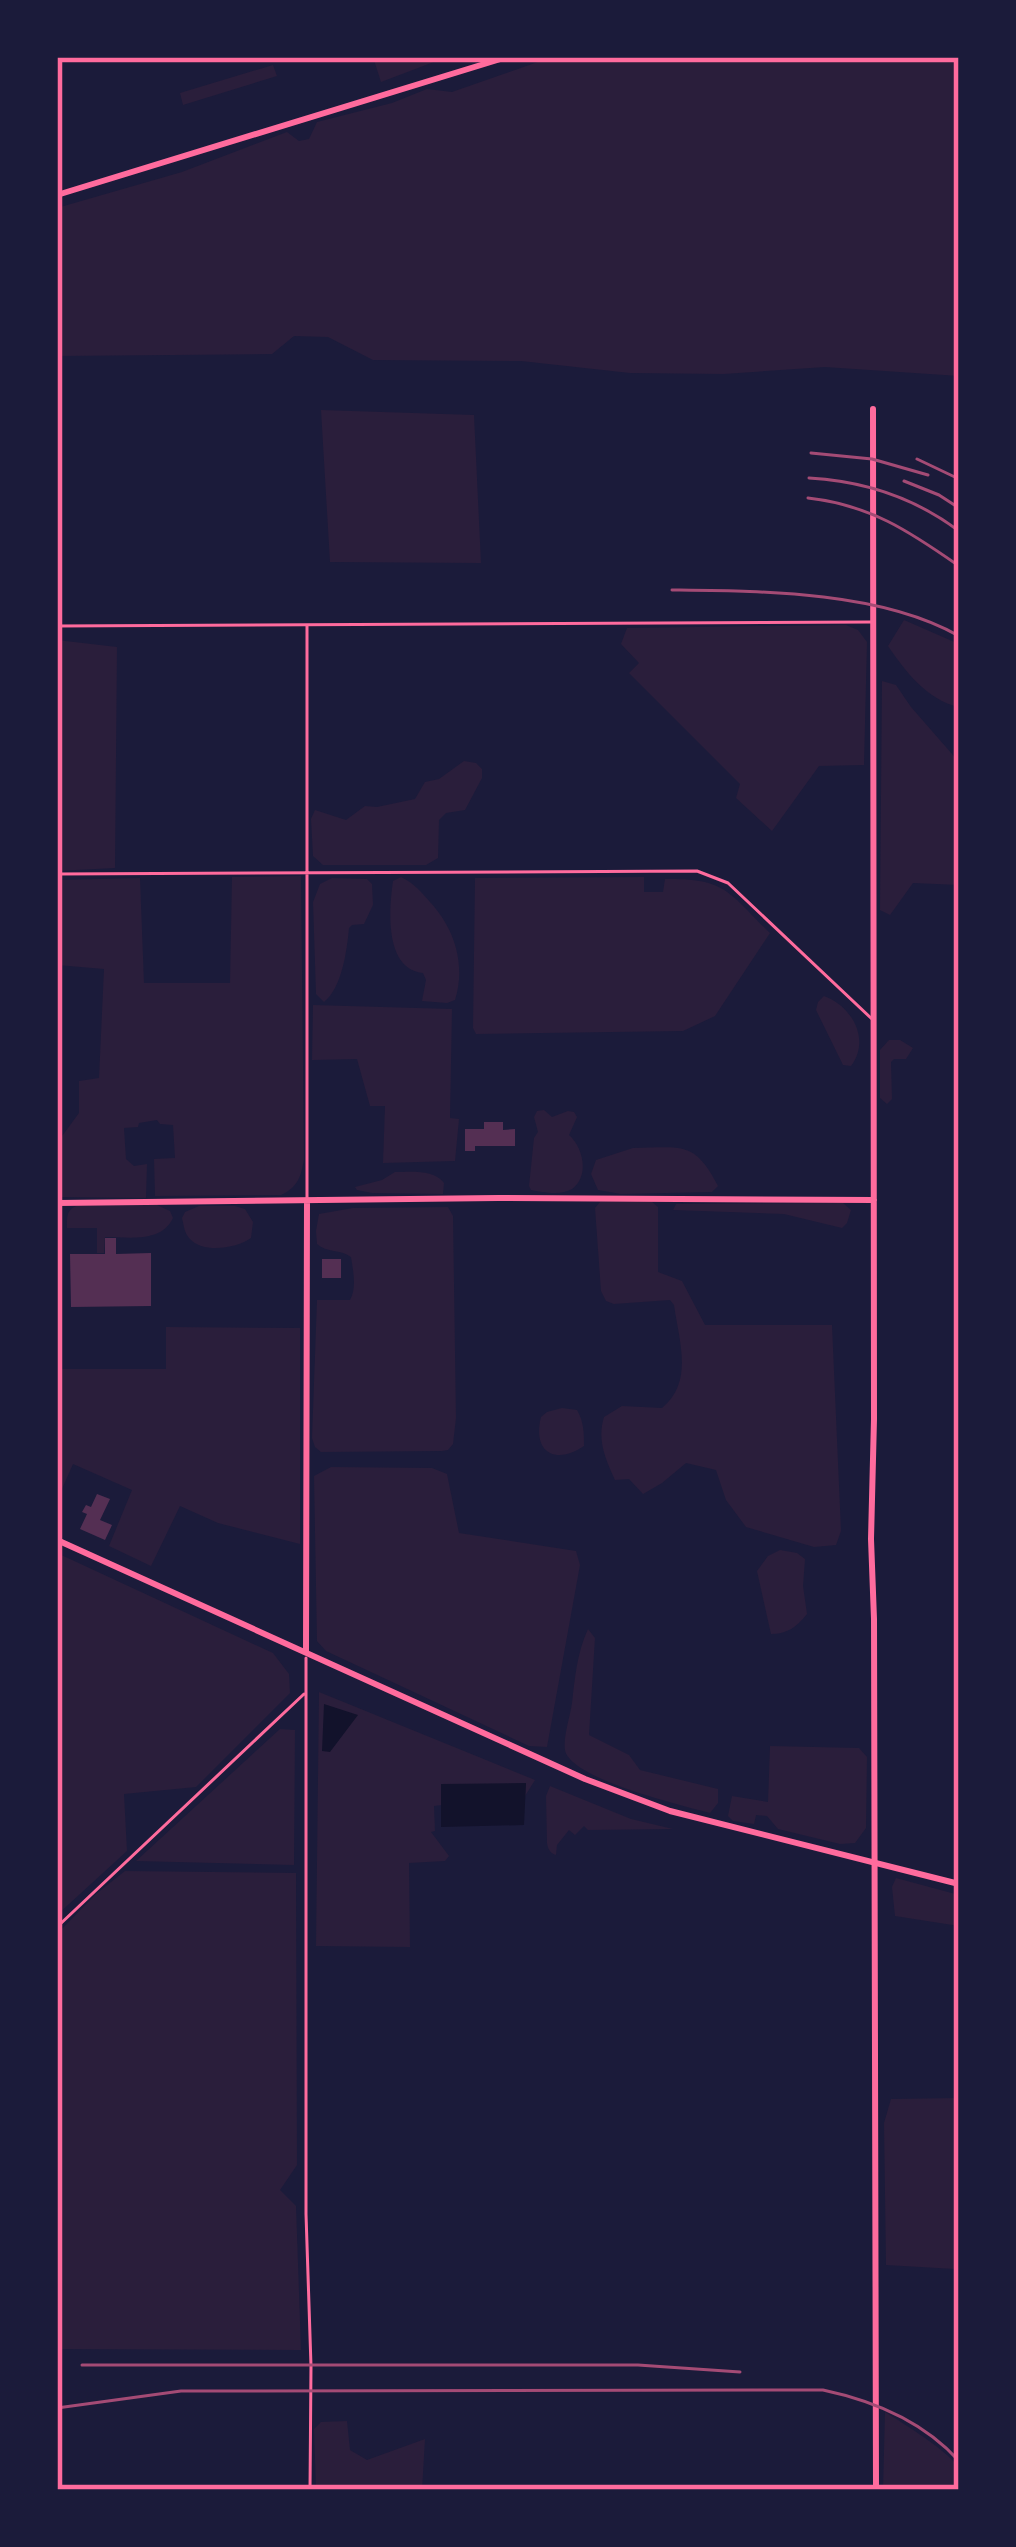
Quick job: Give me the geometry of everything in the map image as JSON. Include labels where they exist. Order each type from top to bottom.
[{"type":"street","points":[[57,195],[507,57]]},
{"type":"street","points":[[873,409],[871,1539],[876,2490]]},
{"type":"street","points":[[57,1203],[874,1199]]},
{"type":"street","points":[[306,1652],[308,1201]]},
{"type":"street","points":[[57,1540],[586,1779],[670,1811],[744,1832],[959,1884]]},
{"type":"lane","points":[[57,626],[873,622]]},
{"type":"lane","points":[[307,624],[308,1201]]},
{"type":"lane","points":[[57,874],[697,871],[728,883],[873,1020]]},
{"type":"lane","points":[[306,1652],[310,2490]]},
{"type":"lane","points":[[57,1927],[306,1692]]},
{"type":"shaded area","points":[[373,57],[447,57],[381,82]]},
{"type":"shaded area","points":[[552,57],[959,57],[959,376],[825,367],[724,374],[630,373],[521,361],[373,360],[328,337],[294,336],[272,354],[57,356],[57,208],[182,172],[287,132],[299,141],[309,139],[317,122],[427,89],[452,92]]},
{"type":"shaded area","points":[[273,65],[277,76],[183,105],[180,93]]},
{"type":"shaded area","points":[[321,410],[474,415],[481,563],[330,562]]},
{"type":"shaded area","points":[[904,620],[959,644],[959,707],[927,691],[888,646]]},
{"type":"shaded area","points":[[846,625],[858,630],[867,642],[864,765],[819,766],[772,831],[736,798],[740,784],[629,673],[639,663],[621,644],[627,628]]},
{"type":"shaded area","points":[[57,640],[117,647],[115,868],[57,871]]},
{"type":"shaded area","points":[[882,681],[896,685],[959,762],[959,885],[913,883],[890,915],[880,910]]},
{"type":"shaded area","points":[[464,761],[476,763],[482,778],[465,810],[446,813],[439,820],[438,858],[426,865],[323,865],[313,856],[311,819],[315,810],[346,820],[365,806],[415,799],[425,782],[439,779]]},
{"type":"shaded area","points":[[301,876],[304,1159],[295,1185],[281,1195],[155,1196],[154,1159],[175,1158],[173,1125],[157,1120],[124,1128],[126,1159],[134,1166],[147,1164],[146,1198],[57,1195],[57,1143],[79,1113],[79,1081],[99,1078],[104,969],[57,965],[57,880],[140,878],[144,983],[230,983],[232,877]]},
{"type":"shaded area","points":[[401,877],[430,902],[452,936],[459,961],[455,1000],[422,1001],[423,973],[410,969],[395,950],[392,893],[393,881]]},
{"type":"shaded area","points":[[644,877],[644,892],[663,892],[665,879],[714,885],[770,933],[715,1016],[683,1031],[476,1034],[475,878]]},
{"type":"shaded area","points":[[332,878],[367,879],[372,884],[373,905],[364,924],[349,928],[339,978],[324,1002],[316,994],[313,902],[320,884]]},
{"type":"shaded area","points":[[824,996],[843,1008],[856,1025],[859,1046],[851,1066],[843,1065],[816,1010]]},
{"type":"shaded area","points":[[313,1005],[452,1009],[450,1118],[459,1119],[455,1161],[383,1163],[385,1106],[370,1106],[357,1059],[312,1060]]},
{"type":"shaded area","points":[[889,1040],[913,1048],[906,1059],[891,1062],[892,1099],[887,1104],[880,1098],[880,1050]]},
{"type":"shaded area","points":[[544,1110],[552,1117],[568,1111],[577,1117],[569,1135],[581,1154],[583,1169],[578,1183],[568,1191],[546,1192],[529,1186],[538,1132],[534,1117]]},
{"type":"shaded area","points":[[633,1148],[693,1153],[718,1186],[712,1192],[598,1190],[591,1174],[596,1160]]},
{"type":"shaded area","points":[[395,1172],[434,1175],[444,1183],[443,1194],[372,1193],[355,1187]]},
{"type":"shaded area","points":[[651,1201],[658,1207],[658,1272],[682,1281],[705,1325],[832,1325],[841,1531],[836,1545],[814,1547],[746,1527],[726,1500],[716,1470],[686,1463],[643,1494],[629,1479],[615,1480],[602,1441],[604,1417],[622,1406],[662,1408],[678,1386],[682,1360],[670,1300],[606,1301],[601,1291],[595,1208],[600,1202]]},
{"type":"shaded area","points":[[843,1203],[851,1210],[842,1228],[784,1214],[673,1210],[676,1204]]},
{"type":"shaded area","points":[[79,1205],[157,1205],[173,1218],[153,1235],[105,1237],[104,1253],[97,1253],[97,1228],[67,1228],[69,1211]]},
{"type":"shaded area","points":[[199,1206],[245,1209],[253,1222],[251,1238],[221,1248],[196,1244],[186,1234],[182,1218]]},
{"type":"shaded area","points":[[448,1207],[453,1216],[453,1444],[442,1451],[321,1452],[312,1438],[317,1300],[350,1300],[354,1279],[351,1257],[317,1244],[319,1214],[353,1208]]},
{"type":"shaded area","points":[[166,1327],[300,1328],[300,1544],[218,1523],[180,1506],[151,1566],[109,1546],[132,1490],[73,1464],[57,1500],[57,1369],[166,1369]]},
{"type":"shaded area","points":[[562,1408],[577,1410],[584,1446],[556,1455],[543,1447],[539,1429],[541,1417]]},
{"type":"shaded area","points":[[331,1467],[432,1468],[447,1474],[459,1533],[576,1551],[580,1565],[547,1747],[529,1746],[326,1651],[317,1641],[314,1476]]},
{"type":"shaded area","points":[[780,1550],[805,1559],[807,1614],[791,1629],[771,1634],[757,1571],[768,1556]]},
{"type":"shaded area","points":[[57,1553],[273,1653],[289,1674],[290,1693],[196,1787],[124,1794],[127,1851],[57,1915]]},
{"type":"shaded area","points":[[588,1629],[595,1638],[589,1735],[629,1755],[640,1770],[718,1789],[718,1803],[710,1813],[606,1781],[572,1761],[565,1739]]},
{"type":"shaded area","points":[[319,1692],[535,1780],[525,1796],[526,1784],[442,1785],[442,1805],[434,1806],[435,1831],[431,1832],[449,1856],[445,1861],[409,1863],[410,1947],[316,1946]]},
{"type":"shaded area","points":[[324,1704],[358,1715],[330,1752],[322,1751]]},
{"type":"shaded area","points":[[280,1729],[295,1730],[294,1865],[136,1861]]},
{"type":"shaded area","points":[[770,1746],[859,1748],[867,1757],[866,1828],[855,1843],[840,1844],[778,1829],[767,1816],[756,1815],[754,1824],[728,1816],[732,1796],[768,1802]]},
{"type":"shaded area","points":[[526,1783],[524,1825],[441,1827],[441,1784]]},
{"type":"shaded area","points":[[550,1786],[631,1819],[673,1829],[588,1830],[584,1826],[575,1835],[569,1830],[557,1845],[556,1855],[547,1843]]},
{"type":"shaded area","points":[[125,1871],[296,1873],[297,2165],[280,2190],[296,2206],[301,2350],[57,2349],[57,1934]]},
{"type":"shaded area","points":[[896,1878],[959,1895],[959,1926],[895,1916],[892,1887]]},
{"type":"shaded area","points":[[959,2098],[955,2269],[886,2265],[884,2123],[891,2099]]},
{"type":"shaded area","points":[[885,2412],[954,2462],[959,2469],[959,2490],[883,2490]]},
{"type":"shaded area","points":[[347,2421],[350,2450],[367,2460],[425,2439],[422,2490],[316,2489],[314,2429],[321,2422]]},
{"type":"building","points":[[484,1122],[503,1122],[503,1130],[515,1129],[515,1146],[475,1146],[475,1151],[465,1151],[465,1129],[484,1129]]},
{"type":"building","points":[[105,1238],[116,1238],[116,1254],[151,1253],[151,1306],[71,1307],[70,1254],[105,1254]]},
{"type":"building","points":[[322,1259],[341,1259],[341,1278],[322,1278]]},
{"type":"building","points":[[97,1494],[110,1499],[100,1520],[112,1525],[105,1540],[80,1529],[87,1514],[82,1512],[86,1505],[91,1507]]},
{"type":"railway","points":[[811,453],[872,459],[928,475]]},
{"type":"railway","points":[[917,459],[959,479]]},
{"type":"railway","points":[[809,478],[888,493],[959,531]]},
{"type":"railway","points":[[904,481],[959,508]]},
{"type":"railway","points":[[808,498],[851,507],[888,522],[959,566]]},
{"type":"railway","points":[[672,590],[781,593],[857,602],[928,621],[959,636]]},
{"type":"railway","points":[[82,2365],[638,2365],[740,2372]]},
{"type":"railway","points":[[57,2408],[181,2391],[823,2390],[897,2415],[930,2435],[959,2461]]}]
